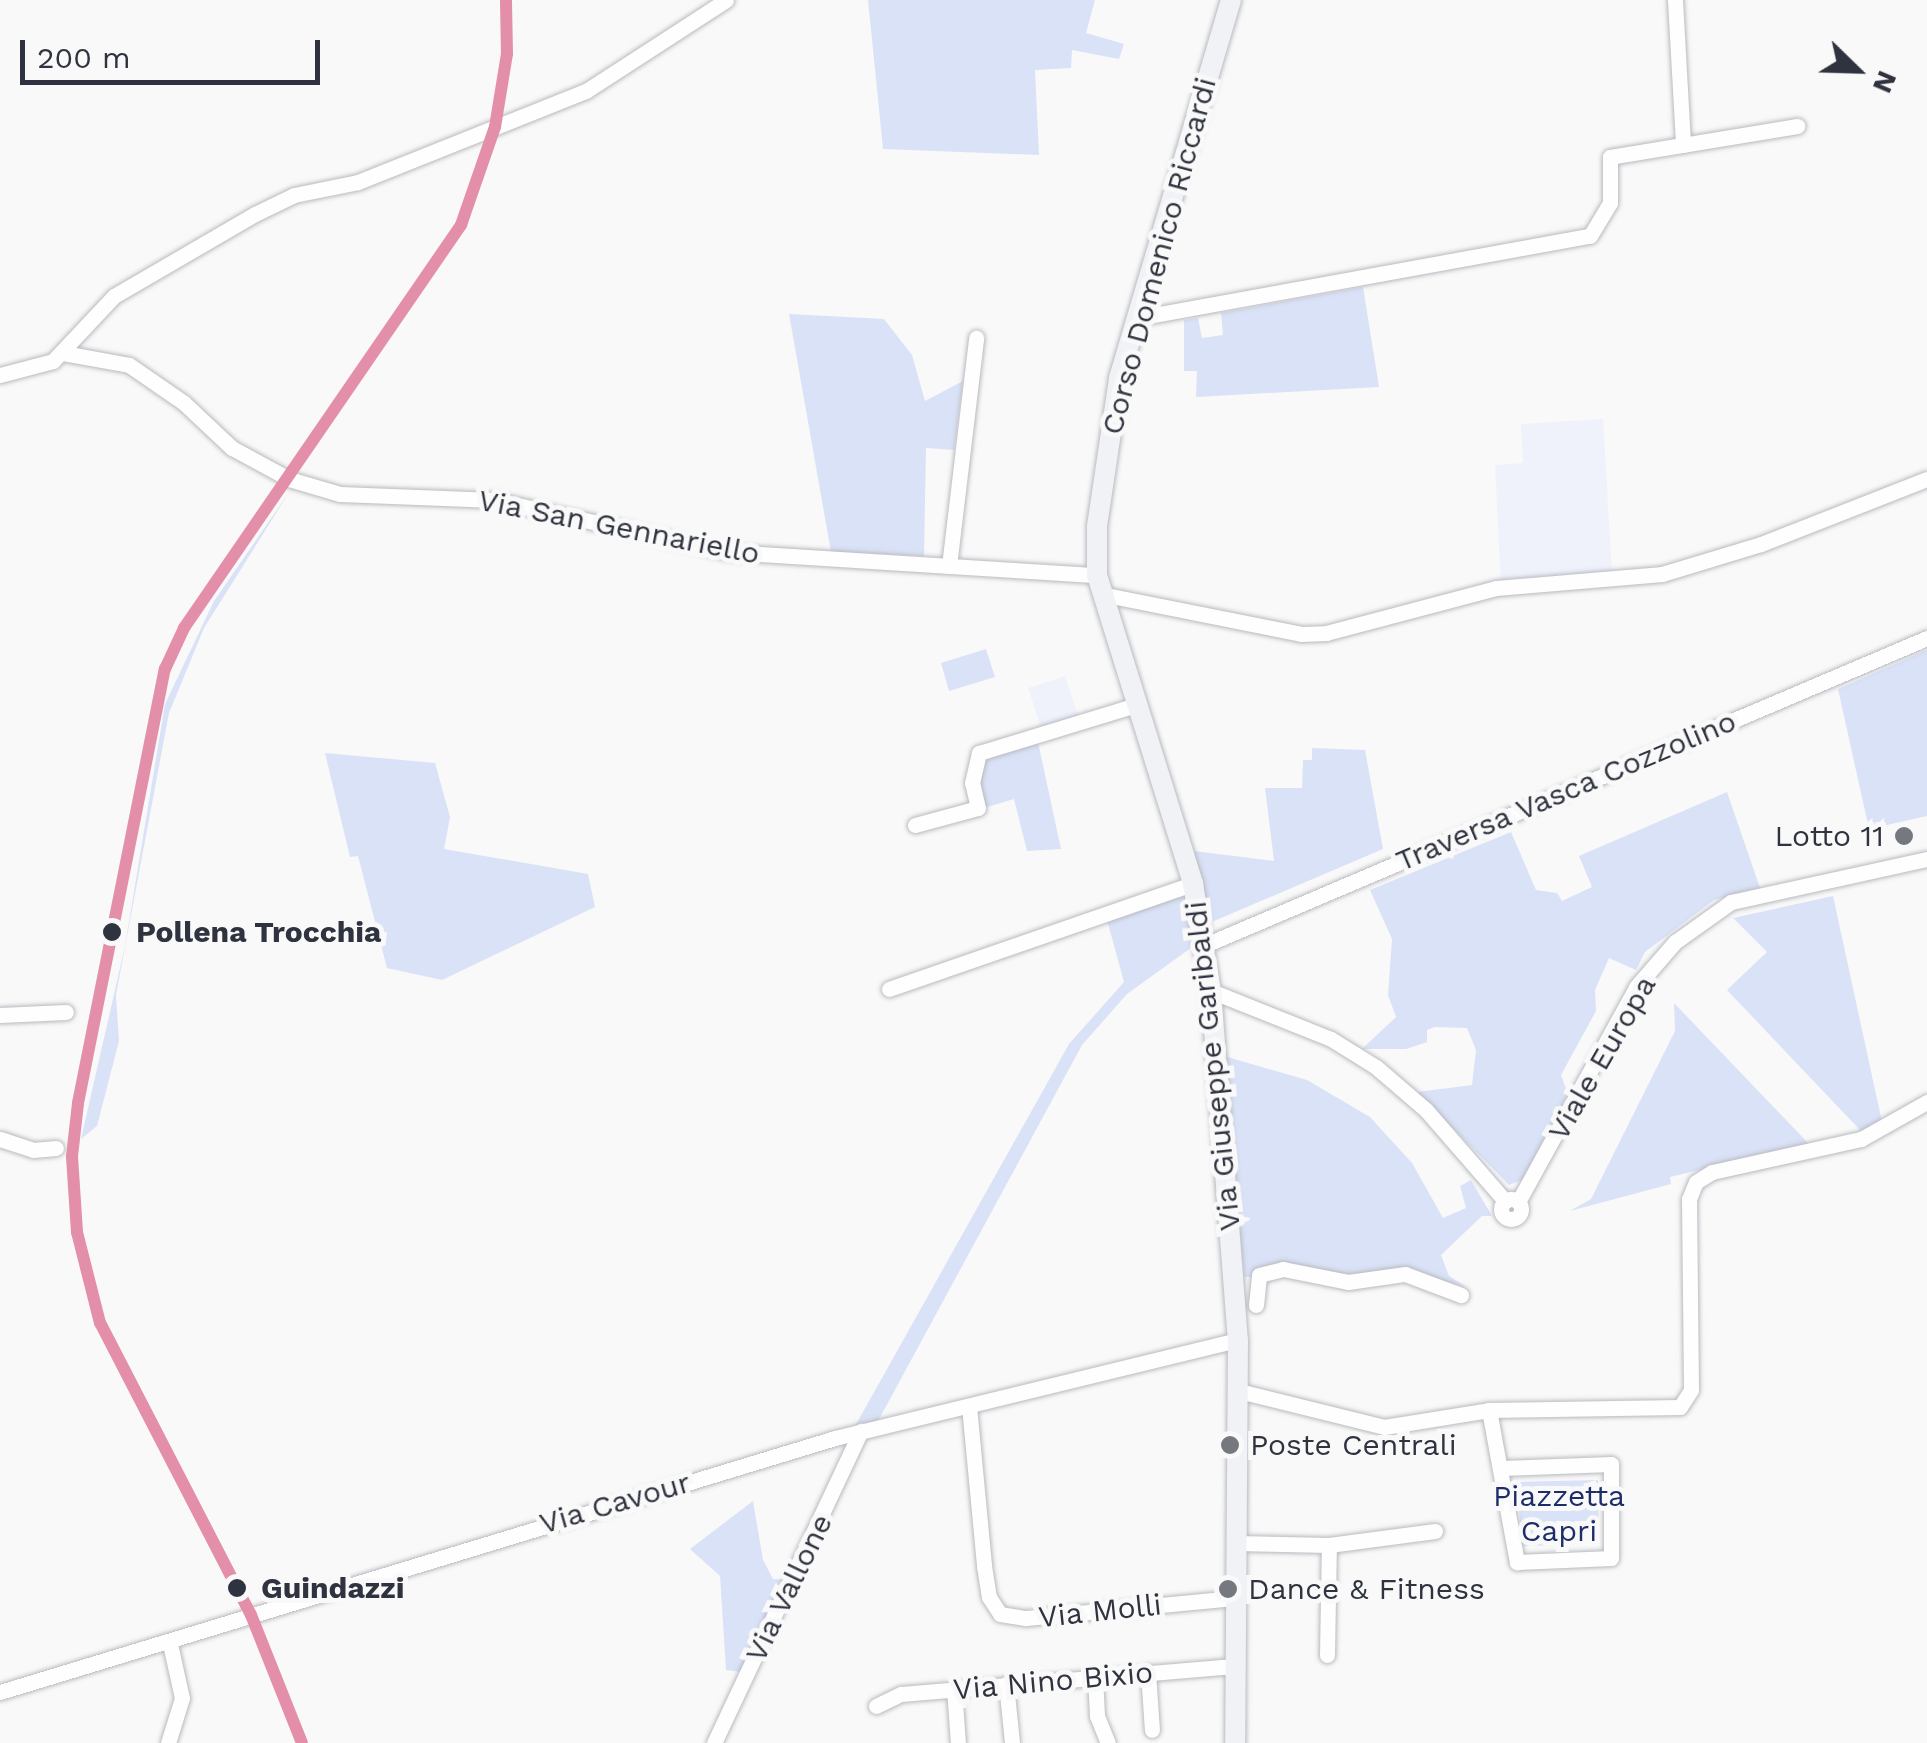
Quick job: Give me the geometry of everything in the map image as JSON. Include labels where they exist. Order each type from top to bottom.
[{"type":"main road","name":"Corso Domenico Riccardi","points":[[1099,584],[1110,422],[1231,0]]},
{"type":"main road","name":"Via Giuseppe Garibaldi","points":[[1099,584],[1193,884],[1211,990],[1238,1340],[1235,1743]]},
{"type":"street","points":[[692,0],[697,18]]},
{"type":"street","points":[[0,375],[63,353],[114,296],[256,214],[320,187],[358,182],[586,91],[726,0]]},
{"type":"street","points":[[1675,0],[1683,144]]},
{"type":"street","points":[[1137,318],[1590,236],[1610,203],[1610,157],[1797,126]]},
{"type":"street","points":[[949,566],[976,338]]},
{"type":"street","name":"Via San Gennariello","points":[[63,353],[129,365],[184,403],[232,448],[318,489],[357,498],[495,500],[728,552],[949,566],[1099,584],[1301,634],[1336,632],[1496,588],[1605,582],[1694,566],[1927,479]]},
{"type":"street","name":"Traversa Vasca Cozzolino","points":[[1205,944],[1927,638]]},
{"type":"street","points":[[914,825],[978,808],[972,782],[979,753],[1136,706]]},
{"type":"street","name":"Viale Europa","points":[[1211,990],[1331,1040],[1376,1067],[1426,1110],[1511,1201],[1618,1016],[1676,942],[1731,902],[1927,860]]},
{"type":"street","points":[[889,989],[1193,884]]},
{"type":"street","points":[[0,1015],[66,1012]]},
{"type":"street","points":[[1238,1391],[1384,1427],[1489,1410],[1680,1407],[1692,1390],[1689,1199],[1696,1182],[1712,1172],[1861,1139],[1927,1102]]},
{"type":"street","points":[[0,1140],[34,1150],[56,1148]]},
{"type":"street","points":[[1256,1305],[1259,1275],[1283,1269],[1348,1282],[1405,1274],[1460,1296]]},
{"type":"street","name":"Via Cavour","points":[[0,1692],[170,1644],[332,1586],[861,1432],[1238,1340]]},
{"type":"street","name":"Via Molli","points":[[969,1406],[984,1566],[989,1598],[1000,1614],[1026,1618],[1234,1598]]},
{"type":"street","points":[[1489,1410],[1517,1562],[1611,1558],[1611,1464],[1502,1468]]},
{"type":"street","name":"Via Vallone","points":[[714,1743],[861,1432]]},
{"type":"street","points":[[1236,1543],[1329,1546],[1436,1532]]},
{"type":"street","points":[[1326,1654],[1329,1546]]},
{"type":"street","points":[[168,1743],[182,1698],[170,1644]]},
{"type":"street","name":"Via Nino Bixio","points":[[876,1706],[901,1694],[1234,1666]]},
{"type":"street","points":[[1148,1672],[1152,1730]]},
{"type":"street","points":[[1095,1676],[1097,1716],[1108,1743]]},
{"type":"street","points":[[1006,1684],[1012,1742]]},
{"type":"street","points":[[954,1689],[958,1743]]},
{"type":"shaded area","points":[[1603,419],[1612,573],[1501,584],[1495,465],[1523,463],[1521,424]]},
{"type":"shaded area","points":[[1065,676],[1079,719],[1042,731],[1028,688]]},
{"type":"green space","points":[[868,0],[1095,0],[1086,33],[1124,44],[1119,59],[1072,50],[1071,68],[1035,70],[1039,155],[883,149]]},
{"type":"green space","points":[[1363,287],[1379,387],[1196,397],[1197,371],[1184,371],[1184,320],[1198,318],[1202,338],[1223,335],[1221,313]]},
{"type":"green space","points":[[789,314],[884,319],[912,355],[925,401],[963,381],[954,450],[926,448],[924,556],[831,552]]},
{"type":"green space","points":[[290,491],[204,628],[169,713],[116,995],[119,1041],[97,1126],[81,1139],[125,946],[165,704],[214,601]]},
{"type":"green space","points":[[986,649],[995,677],[949,691],[941,663]]},
{"type":"green space","points":[[1927,650],[1927,816],[1869,829],[1838,689]]},
{"type":"green space","points":[[1038,742],[1061,849],[1027,851],[1014,799],[984,808],[978,779],[986,757]]},
{"type":"green space","points":[[1312,748],[1365,750],[1383,849],[1207,924],[1194,851],[1274,861],[1265,788],[1302,788],[1303,760],[1312,760]]},
{"type":"green space","points":[[325,753],[435,763],[450,817],[444,849],[588,874],[595,907],[442,980],[387,968],[358,856],[350,857]]},
{"type":"green space","points":[[1727,792],[1760,888],[1714,900],[1645,952],[1636,970],[1609,958],[1595,990],[1596,1011],[1561,1075],[1568,1094],[1522,1180],[1509,1185],[1417,1092],[1472,1085],[1476,1050],[1467,1028],[1435,1027],[1427,1030],[1427,1042],[1406,1049],[1362,1049],[1396,1017],[1388,995],[1392,939],[1370,890],[1511,832],[1536,890],[1557,893],[1562,901],[1592,887],[1579,856]]},
{"type":"green space","points":[[1181,892],[1195,945],[1127,994],[1082,1045],[877,1423],[854,1428],[1069,1044],[1124,982],[1107,920]]},
{"type":"green space","points":[[1833,896],[1882,1122],[1861,1131],[1727,990],[1767,952],[1733,918]]},
{"type":"green space","points":[[1674,1003],[1809,1144],[1670,1177],[1671,1184],[1570,1211],[1591,1199],[1675,1031]]},
{"type":"green space","points":[[1224,1056],[1307,1080],[1370,1117],[1412,1163],[1443,1218],[1466,1208],[1460,1186],[1471,1180],[1492,1216],[1482,1216],[1441,1255],[1449,1276],[1466,1287],[1409,1271],[1343,1279],[1244,1277]]},
{"type":"green space","name":"Piazzetta Capri","points":[[1598,1480],[1599,1544],[1520,1546],[1519,1482]]},
{"type":"green space","points":[[753,1501],[763,1560],[773,1579],[785,1580],[742,1672],[726,1670],[720,1576],[690,1549]]},
{"type":"transit line","points":[[302,1743],[251,1615],[100,1323],[77,1232],[72,1156],[78,1103],[165,669],[184,628],[461,225],[495,127],[507,54],[506,0]]},
{"type":"place","name":"Lotto 11","points":[[1904,836]]},
{"type":"place","name":"Pollena Trocchia","points":[[112,932]]},
{"type":"place","name":"Poste Centrali","points":[[1230,1445]]},
{"type":"place","name":"Guindazzi","points":[[237,1588]]},
{"type":"place","name":"Dance & Fitness","points":[[1228,1589]]}]
